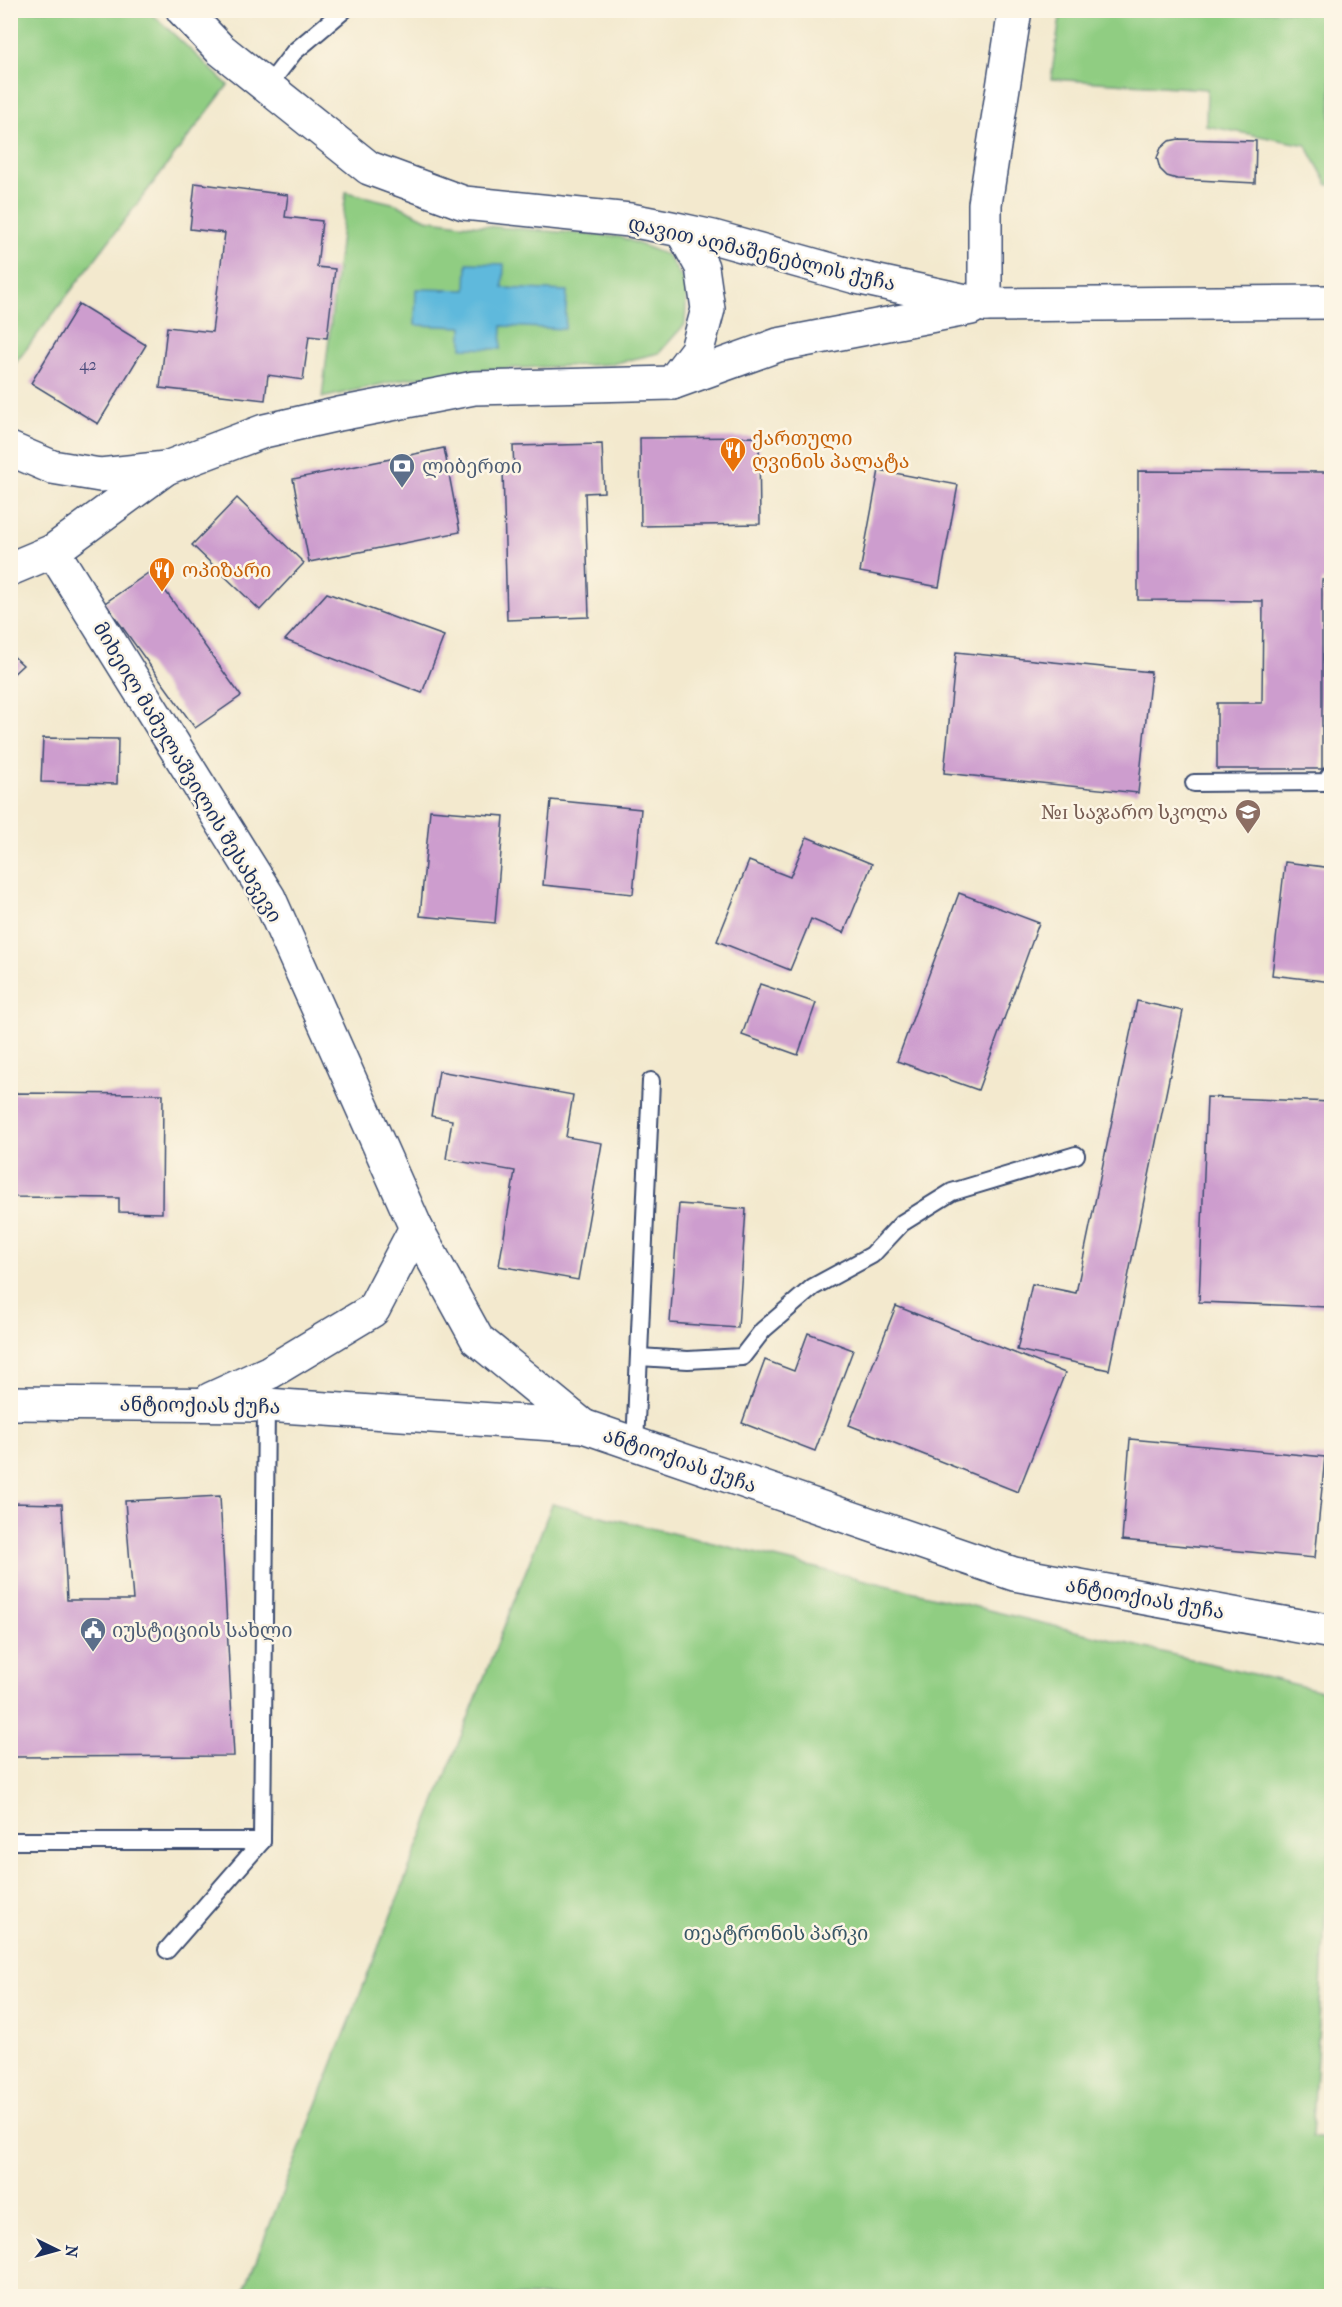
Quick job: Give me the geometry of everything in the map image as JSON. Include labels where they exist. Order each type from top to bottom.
[{"type":"street","name":"დავით აღმაშენებლის ქუჩა","points":[[183,10],[220,49],[369,168],[464,203],[630,220],[682,231],[856,277],[985,305],[1332,302]]},
{"type":"street","points":[[10,449],[52,467],[100,475],[166,468],[264,432],[339,414],[474,388],[672,383],[778,345],[985,305],[985,204],[1015,10]]},
{"type":"street","points":[[672,383],[697,350],[708,309],[702,267],[682,231]]},
{"type":"street","points":[[10,568],[52,551],[166,468]]},
{"type":"street","name":"მიხეილ მამულაშვილის შესახვევი","points":[[52,551],[269,898],[416,1228],[477,1339],[583,1426]]},
{"type":"street","points":[[201,1404],[270,1372],[372,1310],[416,1228]]},
{"type":"street","name":"ანტიოქიას ქუჩა","points":[[10,1403],[266,1405],[583,1426],[1014,1574],[1332,1632]]},
{"type":"lane","points":[[267,87],[294,52],[344,10]]},
{"type":"lane","points":[[1194,783],[1325,782],[1332,772]]},
{"type":"lane","points":[[635,1445],[651,1081]]},
{"type":"lane","points":[[639,1356],[688,1360],[742,1357],[763,1330],[813,1287],[872,1255],[902,1223],[952,1192],[1076,1155]]},
{"type":"lane","points":[[167,1950],[262,1841],[266,1405]]},
{"type":"lane","points":[[10,1841],[262,1841]]},
{"type":"green space","points":[[11,10],[149,11],[228,85],[11,369]]},
{"type":"green space","points":[[1061,11],[1331,11],[1331,185],[1328,185],[1306,145],[1206,126],[1207,89],[1051,79]]},
{"type":"green space","points":[[346,192],[396,204],[426,219],[460,224],[621,237],[667,255],[687,286],[685,324],[659,353],[612,364],[473,370],[404,379],[322,398]]},
{"type":"green space","name":"თეატრონის პარკი","points":[[552,1504],[1331,1693],[1331,1822],[1312,2137],[1331,2140],[1331,2296],[242,2296]]},
{"type":"water","points":[[467,263],[504,264],[503,288],[567,291],[565,329],[502,326],[501,349],[462,348],[462,327],[415,325],[416,289],[466,290]]},
{"type":"building","points":[[1179,139],[1256,141],[1255,183],[1177,179],[1167,176],[1160,169],[1157,158],[1161,148],[1169,141]]},
{"type":"building","points":[[195,183],[288,195],[285,217],[322,221],[317,267],[335,269],[327,338],[309,336],[303,380],[268,375],[265,400],[160,388],[167,327],[212,332],[225,233],[190,229]]},
{"type":"building","points":[[79,304],[146,345],[98,424],[31,383]]},
{"type":"building","points":[[759,437],[760,524],[641,526],[640,438]]},
{"type":"building","points":[[602,444],[604,492],[585,493],[589,617],[507,620],[503,469],[514,469],[513,446]]},
{"type":"building","points":[[444,448],[460,532],[309,562],[293,479]]},
{"type":"building","points":[[879,470],[958,485],[939,587],[860,572]]},
{"type":"building","points":[[1138,471],[1332,472],[1332,580],[1322,580],[1322,769],[1217,769],[1217,703],[1262,703],[1263,601],[1138,600]]},
{"type":"building","points":[[237,498],[304,563],[260,610],[192,545]]},
{"type":"building","points":[[151,571],[241,696],[195,728],[105,603]]},
{"type":"building","points":[[327,593],[444,636],[422,693],[285,640]]},
{"type":"building","points":[[956,652],[1151,672],[1138,793],[944,773]]},
{"type":"building","points":[[10,653],[23,665],[10,677]]},
{"type":"building","points":[[43,738],[118,739],[117,784],[41,782]]},
{"type":"building","points":[[551,800],[641,809],[633,894],[543,885]]},
{"type":"building","points":[[430,810],[504,816],[495,923],[420,916]]},
{"type":"building","points":[[807,837],[872,864],[844,933],[811,919],[790,970],[717,941],[749,861],[790,877]]},
{"type":"building","points":[[1285,862],[1332,868],[1332,982],[1272,975]]},
{"type":"building","points":[[959,893],[1039,923],[978,1090],[897,1061]]},
{"type":"building","points":[[760,984],[816,1003],[798,1055],[742,1035]]},
{"type":"building","points":[[1137,1001],[1183,1011],[1109,1370],[1017,1350],[1032,1284],[1076,1293]]},
{"type":"building","points":[[439,1071],[573,1095],[566,1137],[602,1143],[578,1280],[499,1266],[515,1171],[446,1159],[452,1120],[431,1116]]},
{"type":"building","points":[[11,1093],[163,1094],[162,1213],[119,1212],[119,1198],[10,1197]]},
{"type":"building","points":[[1207,1097],[1332,1102],[1332,1201],[1327,1307],[1199,1302]]},
{"type":"building","points":[[679,1204],[746,1209],[738,1328],[670,1323]]},
{"type":"building","points":[[896,1306],[1065,1373],[1018,1492],[849,1425]]},
{"type":"building","points":[[808,1333],[853,1350],[815,1451],[742,1423],[765,1360],[794,1371]]},
{"type":"building","points":[[1130,1439],[1325,1457],[1315,1558],[1122,1540]]},
{"type":"building","points":[[220,1496],[234,1756],[10,1757],[10,1503],[62,1504],[67,1600],[133,1600],[125,1501]]},
{"type":"place","name":"ქართული ღვინის პალატა","points":[[733,473]]},
{"type":"place","name":"ლიბერთი","points":[[402,489]]},
{"type":"place","name":"ოპიზარი","points":[[162,593]]},
{"type":"place","name":"№1 საჯარო სკოლა","points":[[1248,835]]},
{"type":"place","name":"იუსტიციის სახლი","points":[[93,1653]]}]
